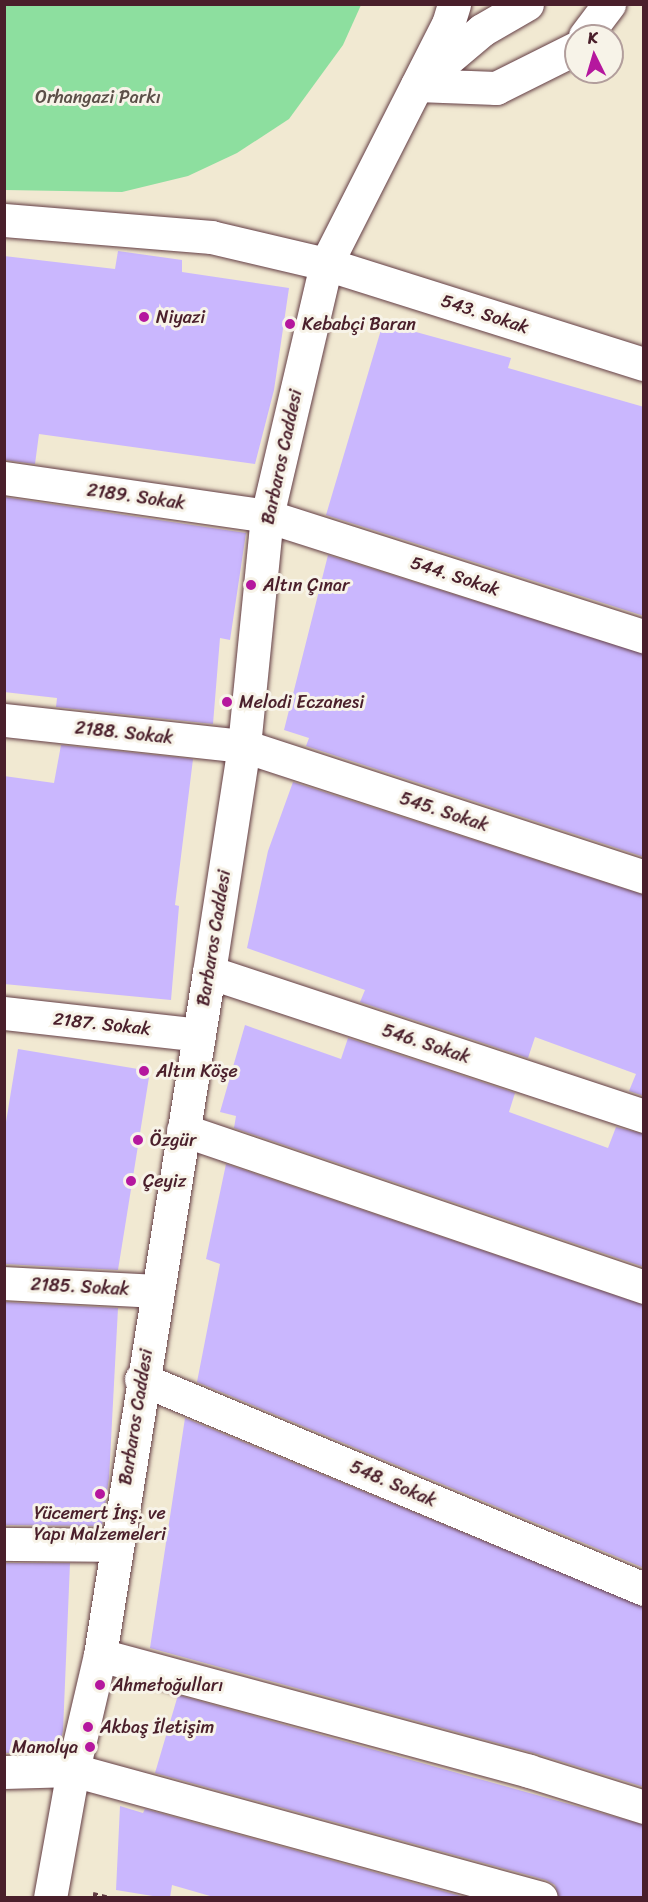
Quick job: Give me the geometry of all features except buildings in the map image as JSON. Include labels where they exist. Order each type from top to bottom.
[{"type":"street","name":"Barbaros Caddesi","points":[[50,1898],[73,1770],[100,1655],[141,1379],[210,972],[244,747],[267,516],[326,264],[417,85],[454,4]]},
{"type":"street","points":[[417,85],[482,30],[527,4]]},
{"type":"street","points":[[594,24],[609,4]]},
{"type":"street","points":[[417,85],[496,88],[564,54]]},
{"type":"street","name":"543. Sokak","points":[[4,220],[211,237],[326,264],[644,364]]},
{"type":"street","name":"2189. Sokak","points":[[4,478],[267,516]]},
{"type":"street","name":"544. Sokak","points":[[267,516],[644,636]]},
{"type":"street","name":"2188. Sokak","points":[[4,720],[244,747]]},
{"type":"street","name":"545. Sokak","points":[[244,747],[644,877]]},
{"type":"street","name":"546. Sokak","points":[[210,972],[644,1116]]},
{"type":"street","name":"2187. Sokak","points":[[4,1013],[199,1035]]},
{"type":"street","points":[[183,1130],[644,1287]]},
{"type":"street","name":"2185. Sokak","points":[[4,1282],[156,1291]]},
{"type":"street","name":"548. Sokak","points":[[141,1379],[644,1589]]},
{"type":"street","points":[[4,1544],[115,1545]]},
{"type":"street","points":[[100,1655],[529,1771],[644,1807]]},
{"type":"street","points":[[4,1772],[73,1770],[541,1898]]},
{"type":"green space","name":"Orhangazi Parkı","points":[[5,4],[361,5],[343,45],[289,119],[237,153],[188,176],[122,192],[5,190]]},
{"type":"place","name":"Niyazi","points":[[144,317]]},
{"type":"place","name":"Kebabçi Baran","points":[[290,324]]},
{"type":"place","name":"Altın Çınar","points":[[251,585]]},
{"type":"place","name":"Melodi Eczanesi","points":[[227,702]]},
{"type":"place","name":"Altın Köşe","points":[[144,1071]]},
{"type":"place","name":"Özgür","points":[[138,1140]]},
{"type":"place","name":"Çeyiz","points":[[131,1181]]},
{"type":"place","name":"Yücemert İnş. ve Yapı Malzemeleri","points":[[100,1494]]},
{"type":"place","name":"Ahmetoğulları","points":[[100,1685]]},
{"type":"place","name":"Akbaş İletişim","points":[[88,1727]]},
{"type":"place","name":"Manolya","points":[[90,1747]]}]
